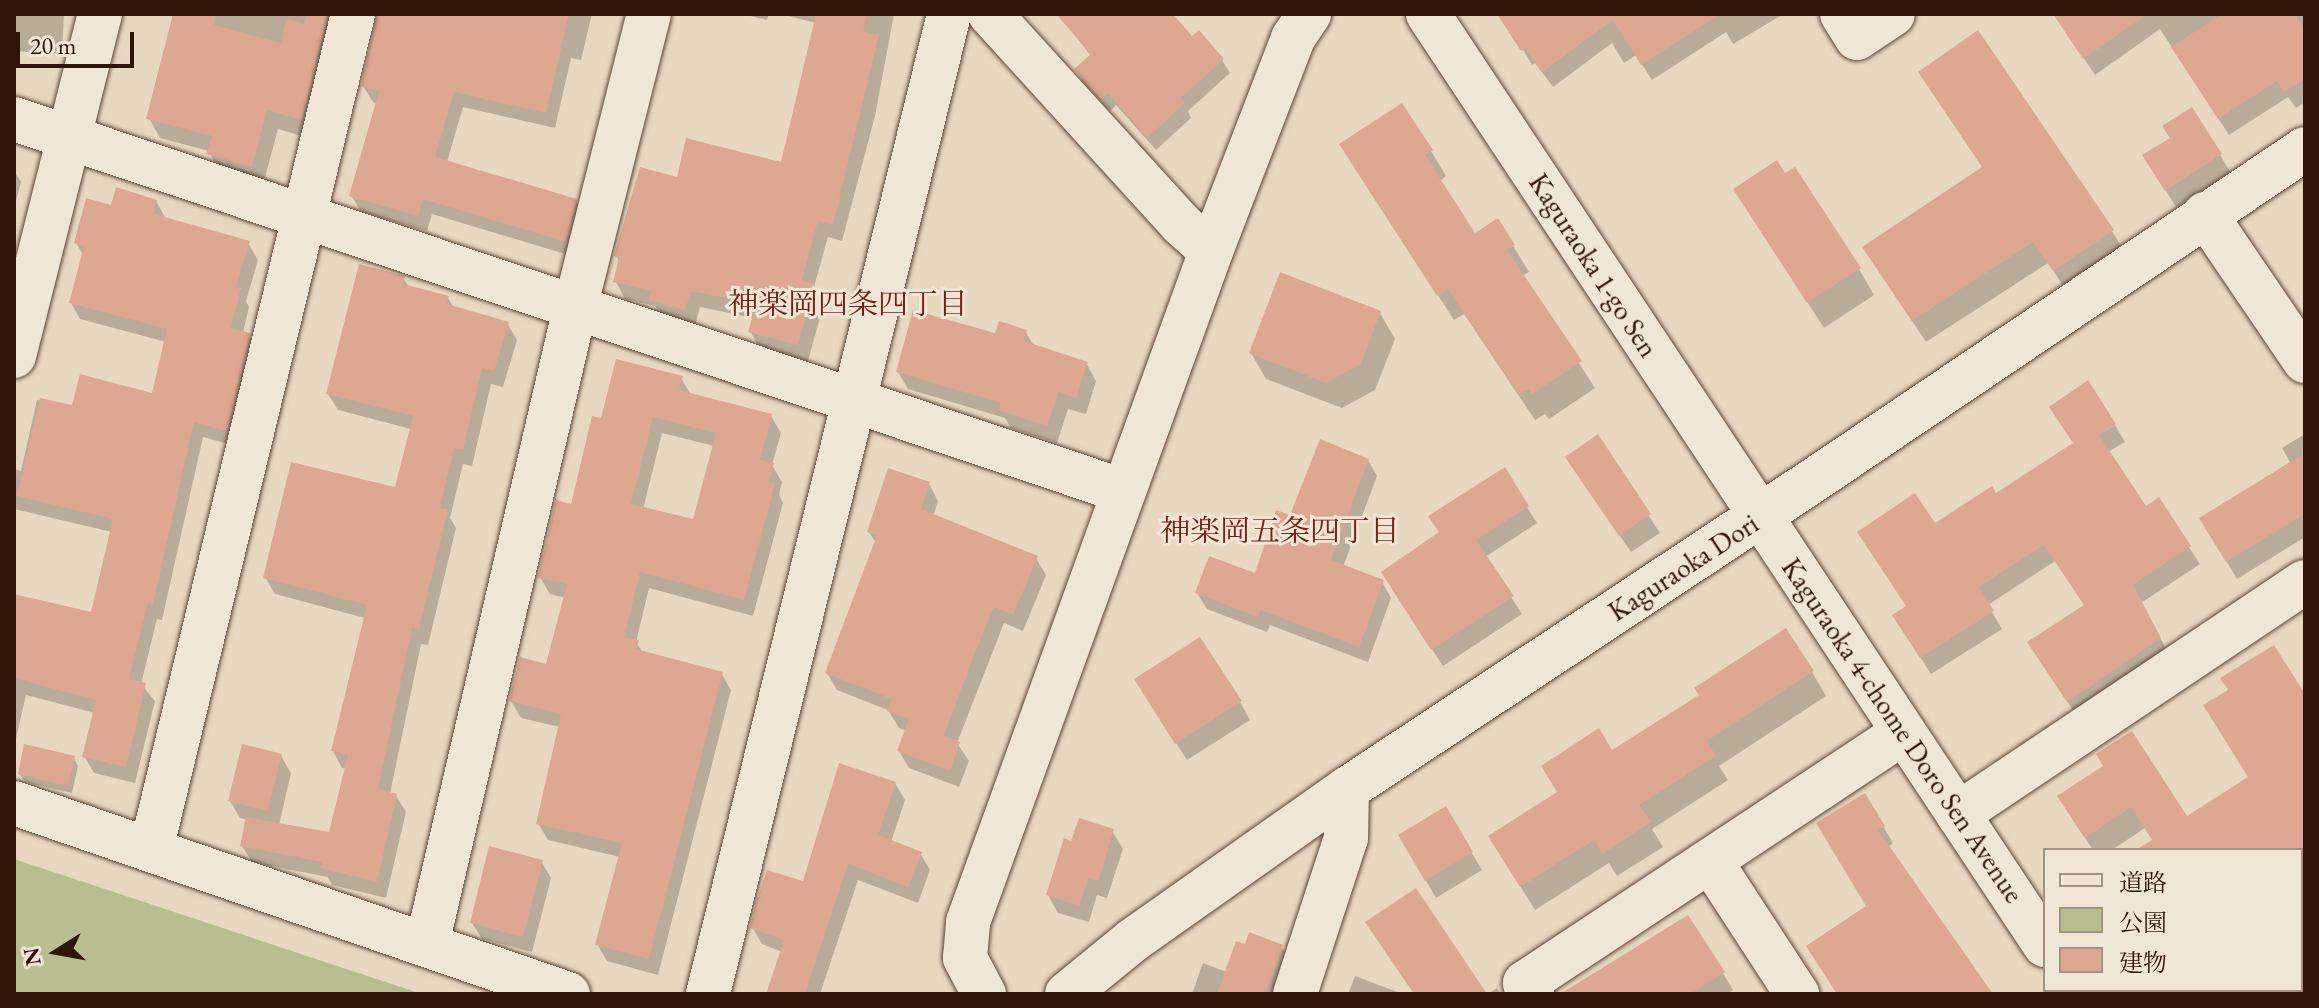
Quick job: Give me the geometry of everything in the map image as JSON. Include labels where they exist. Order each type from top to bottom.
[{"type":"street","points":[[14,356],[100,14]]},
{"type":"street","points":[[151,850],[353,14]]},
{"type":"street","points":[[427,944],[575,308],[649,14]]},
{"type":"street","points":[[708,994],[949,14]]},
{"type":"street","points":[[990,14],[1181,224],[1211,251]]},
{"type":"street","points":[[984,994],[965,958],[968,922],[1211,251],[1293,38],[1309,14]]},
{"type":"street","name":"Kaguraoka 1-go Sen","points":[[1428,14],[1760,516]]},
{"type":"street","points":[[1842,14],[1857,38],[1893,14]]},
{"type":"street","points":[[14,119],[1123,491]]},
{"type":"street","name":"Kaguraoka Dori","points":[[1067,994],[1133,940],[1347,789],[1760,516],[2305,149]]},
{"type":"street","points":[[2205,214],[2305,361]]},
{"type":"street","name":"Kaguraoka 4-chome Doro Sen Avenue","points":[[1760,516],[2043,942]]},
{"type":"street","points":[[1958,814],[2305,582]]},
{"type":"street","points":[[1532,994],[1525,983],[1903,733]]},
{"type":"street","points":[[1295,994],[1346,838],[1347,789]]},
{"type":"street","points":[[14,803],[568,994]]},
{"type":"street","points":[[1711,862],[1797,994]]},
{"type":"green space","points":[[14,859],[422,994],[14,994]]},
{"type":"building","points":[[173,14],[216,14],[214,25],[281,43],[286,19],[305,24],[307,14],[327,14],[302,120],[267,110],[252,167],[206,154],[212,136],[146,119]]},
{"type":"building","points":[[377,14],[569,14],[546,113],[454,92],[435,157],[577,199],[566,242],[423,199],[418,216],[349,196],[379,91],[361,86]]},
{"type":"building","points":[[816,14],[867,14],[863,31],[879,35],[833,225],[818,221],[802,280],[815,284],[798,345],[748,332],[756,304],[691,291],[685,310],[649,300],[651,291],[613,282],[619,258],[614,256],[640,167],[677,177],[686,138],[781,162]]},
{"type":"building","points":[[1056,14],[1173,14],[1192,36],[1199,30],[1224,59],[1181,98],[1185,103],[1147,138],[1108,93],[1101,99],[1074,69],[1091,54]]},
{"type":"building","points":[[1497,14],[1721,14],[1641,65],[1613,20],[1542,72],[1525,48],[1521,51]]},
{"type":"building","points":[[2053,14],[2148,14],[2083,59]]},
{"type":"building","points":[[2222,14],[2295,14],[2305,30],[2305,79],[2284,92],[2277,81],[2218,119],[2171,47]]},
{"type":"building","points":[[1978,30],[2114,230],[2053,271],[2033,242],[1912,321],[1862,247],[1982,167],[1918,72]]},
{"type":"building","points":[[1402,103],[1433,150],[1425,155],[1475,233],[1498,218],[1515,245],[1507,250],[1582,361],[1532,394],[1529,389],[1519,395],[1448,289],[1437,296],[1339,144]]},
{"type":"building","points":[[2192,107],[2222,154],[2165,191],[2142,155],[2170,138],[2162,126]]},
{"type":"building","points":[[1777,160],[1785,173],[1795,167],[1861,268],[1807,303],[1733,189]]},
{"type":"building","points":[[116,187],[157,200],[154,214],[250,241],[236,287],[241,288],[231,328],[250,333],[227,431],[194,422],[153,604],[148,603],[129,679],[146,683],[126,767],[82,757],[96,700],[14,678],[14,594],[91,612],[113,519],[17,496],[40,398],[72,405],[80,374],[152,393],[167,329],[69,303],[84,246],[74,243],[86,198],[111,205]]},
{"type":"building","points":[[359,264],[405,276],[403,284],[449,296],[447,304],[509,322],[494,371],[482,368],[463,450],[454,448],[440,508],[448,509],[419,629],[412,628],[378,789],[397,794],[377,882],[320,868],[322,862],[240,846],[246,817],[329,832],[348,755],[331,751],[367,605],[263,578],[291,462],[395,487],[413,416],[326,394]]},
{"type":"building","points":[[1280,272],[1381,311],[1361,364],[1326,383],[1249,353]]},
{"type":"building","points":[[913,310],[995,333],[999,321],[1027,330],[1024,341],[1088,362],[1076,398],[1058,392],[1047,426],[998,410],[1001,403],[896,372]]},
{"type":"building","points":[[616,359],[683,376],[679,390],[772,414],[760,460],[774,463],[769,482],[775,484],[744,600],[640,572],[624,637],[639,640],[636,649],[723,672],[649,959],[595,945],[622,843],[536,824],[561,714],[509,701],[520,657],[546,664],[567,584],[538,578],[556,500],[571,504],[592,416],[601,418]],"holes":[[[653,417],[716,433],[693,519],[631,504]]]},
{"type":"building","points":[[2088,380],[2116,424],[2099,435],[2146,506],[2159,497],[2191,546],[2133,585],[2161,638],[2067,702],[2027,642],[2084,605],[2044,545],[1979,587],[1994,611],[1920,658],[1892,615],[1906,606],[1857,532],[1915,493],[1935,523],[1992,486],[1996,493],[2073,443],[2049,407]]},
{"type":"building","points":[[1598,434],[1651,514],[1619,536],[1565,457]]},
{"type":"building","points":[[1320,439],[1369,459],[1331,560],[1384,580],[1359,647],[1261,610],[1258,617],[1195,593],[1209,556],[1255,573],[1276,510],[1290,515]]},
{"type":"building","points":[[2305,453],[2305,514],[2226,562],[2199,518]]},
{"type":"building","points":[[1505,467],[1529,506],[1476,540],[1514,596],[1431,650],[1381,572],[1439,532],[1428,516]]},
{"type":"building","points":[[888,468],[930,482],[921,509],[1038,556],[1013,615],[994,607],[974,655],[944,736],[960,742],[950,771],[897,751],[909,719],[887,711],[892,699],[825,673],[877,535],[867,532]]},
{"type":"building","points":[[1786,628],[1814,671],[1707,741],[1716,756],[1639,805],[1651,822],[1602,854],[1594,840],[1520,887],[1488,836],[1557,792],[1541,766],[1599,728],[1612,750],[1699,695],[1694,688]]},
{"type":"building","points":[[1200,637],[1242,701],[1175,744],[1134,679]]},
{"type":"building","points":[[2274,645],[2305,694],[2305,850],[2139,848],[2152,840],[2131,807],[2085,838],[2057,796],[2103,766],[2096,754],[2132,731],[2187,816],[2248,777],[2203,705],[2228,690],[2220,678]]},
{"type":"building","points":[[24,744],[75,756],[68,786],[18,774]]},
{"type":"building","points":[[242,744],[282,754],[268,811],[228,801]]},
{"type":"building","points":[[839,763],[896,782],[878,835],[922,852],[908,887],[848,864],[805,994],[766,994],[784,940],[750,928],[756,902],[767,870],[803,881]]},
{"type":"building","points":[[1865,793],[1885,826],[1878,830],[1993,994],[1837,994],[1806,946],[1866,906],[1816,823]]},
{"type":"building","points":[[1446,806],[1473,852],[1425,881],[1398,835]]},
{"type":"building","points":[[1079,818],[1114,829],[1098,881],[1088,878],[1079,906],[1046,895],[1064,838],[1071,841]]},
{"type":"building","points":[[489,846],[543,860],[523,937],[470,923]]},
{"type":"building","points":[[1416,888],[1487,994],[1414,994],[1365,922]]},
{"type":"building","points":[[1688,915],[1725,972],[1690,994],[1560,994]]},
{"type":"building","points":[[1249,932],[1283,945],[1265,994],[1217,994],[1236,941],[1245,944]]},
{"type":"district","name":"神楽岡四条四丁目","points":[[848,304]]},
{"type":"district","name":"神楽岡五条四丁目","points":[[1280,531]]}]
